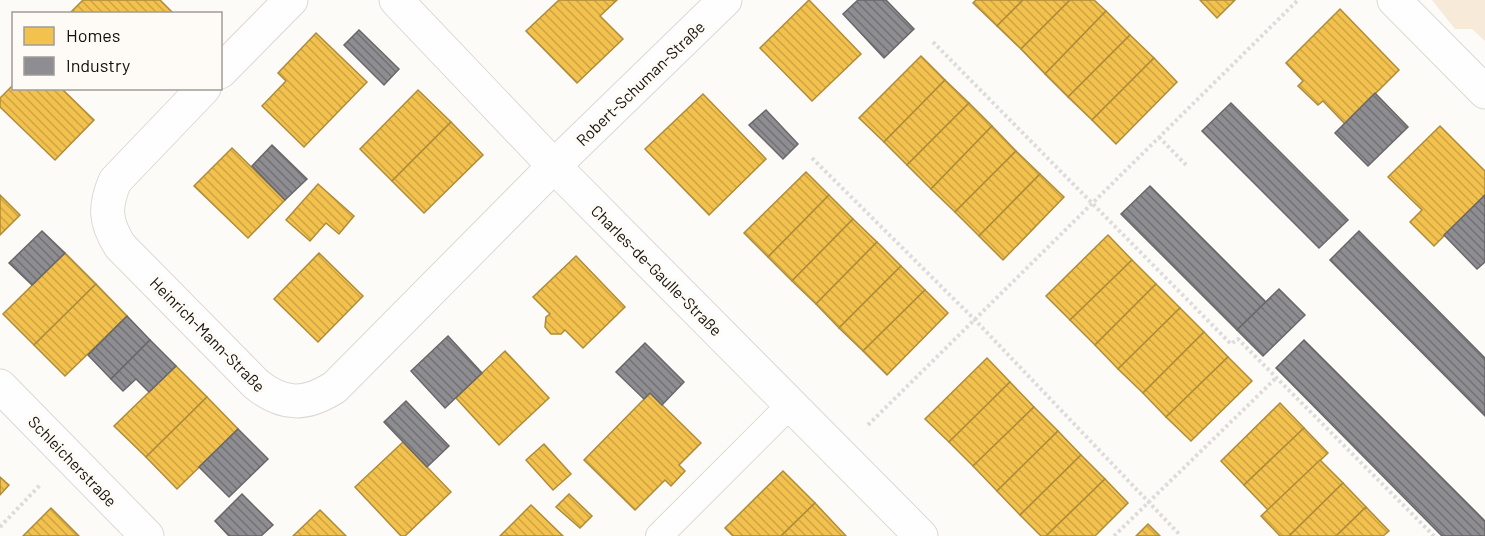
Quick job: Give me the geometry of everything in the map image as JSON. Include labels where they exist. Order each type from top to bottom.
[{"type":"street","points":[[222,70],[291,0]]},
{"type":"street","name":"Charles-de-Gaulle-Straße","points":[[396,0],[554,166],[921,536]]},
{"type":"street","name":"Robert-Schuman-Straße","points":[[554,166],[725,0]]},
{"type":"street","points":[[1394,0],[1485,92]]},
{"type":"street","name":"Heinrich-Mann-Straße","points":[[202,90],[115,181],[108,197],[107,214],[111,231],[120,246],[256,384],[269,395],[286,401],[304,401],[320,397],[335,387],[554,166]]},
{"type":"street","name":"Schleicherstraße","points":[[0,386],[147,536]]},
{"type":"lane","points":[[659,536],[791,404]]},
{"type":"path","points":[[840,453],[1298,0]]},
{"type":"path","points":[[933,42],[1232,344],[1239,339],[1434,536]]},
{"type":"path","points":[[1159,137],[1186,165]]},
{"type":"path","points":[[812,158],[975,320],[1181,536]]},
{"type":"path","points":[[1114,536],[1277,377]]},
{"type":"path","points":[[0,527],[67,456]]},
{"type":"shaded area","points":[[1432,0],[1485,0],[1485,41],[1472,29],[1455,29]]},
{"type":"building: Homes","points":[[83,0],[160,0],[172,12],[71,12]]},
{"type":"building: Homes","points":[[559,0],[617,0],[600,16],[623,39],[577,83],[526,31]]},
{"type":"building: Homes","points":[[809,0],[861,54],[812,101],[760,48]]},
{"type":"building: Homes","points":[[976,0],[1023,0],[997,26],[973,3]]},
{"type":"building: Homes","points":[[1023,0],[1070,0],[1021,49],[997,26]]},
{"type":"building: Homes","points":[[1070,0],[1094,0],[1106,11],[1045,74],[1021,49]]},
{"type":"building: Homes","points":[[1200,0],[1235,0],[1217,18]]},
{"type":"building: Homes","points":[[1340,9],[1399,70],[1345,124],[1323,101],[1318,105],[1298,86],[1303,81],[1286,63]]},
{"type":"building: Homes","points":[[1106,11],[1130,35],[1068,97],[1045,74]]},
{"type":"building: Homes","points":[[316,33],[367,82],[304,147],[262,106],[286,81],[278,73]]},
{"type":"building: Homes","points":[[1130,35],[1154,58],[1092,120],[1068,97]]},
{"type":"building: Homes","points":[[921,56],[945,80],[884,142],[859,118]]},
{"type":"building: Homes","points":[[1154,58],[1177,82],[1116,144],[1092,120]]},
{"type":"building: Homes","points":[[945,80],[969,103],[907,165],[884,142]]},
{"type":"building: Homes","points":[[12,86],[12,90],[63,90],[94,120],[55,160],[0,107],[0,98]]},
{"type":"building: Homes","points":[[418,90],[451,122],[392,181],[360,149]]},
{"type":"building: Homes","points":[[703,94],[766,159],[709,215],[645,149]]},
{"type":"building: Homes","points":[[969,103],[992,126],[931,189],[907,165]]},
{"type":"building: Homes","points":[[451,122],[483,155],[424,213],[392,181]]},
{"type":"building: Homes","points":[[992,126],[1016,151],[955,212],[931,189]]},
{"type":"building: Homes","points":[[1440,126],[1485,171],[1485,195],[1434,246],[1410,222],[1422,210],[1388,177]]},
{"type":"building: Homes","points":[[232,148],[285,200],[248,238],[194,186]]},
{"type":"building: Homes","points":[[1016,151],[1040,174],[979,236],[955,212]]},
{"type":"building: Homes","points":[[806,172],[829,195],[768,257],[744,233]]},
{"type":"building: Homes","points":[[1040,174],[1064,197],[1003,260],[979,236]]},
{"type":"building: Homes","points":[[318,184],[354,216],[339,234],[326,223],[310,241],[286,220]]},
{"type":"building: Homes","points":[[0,195],[20,215],[0,235]]},
{"type":"building: Homes","points":[[829,195],[853,219],[792,281],[768,257]]},
{"type":"building: Homes","points":[[853,219],[877,242],[816,304],[792,281]]},
{"type":"building: Homes","points":[[1108,235],[1132,260],[1070,320],[1046,296]]},
{"type":"building: Homes","points":[[877,242],[901,266],[839,328],[816,304]]},
{"type":"building: Homes","points":[[65,253],[96,284],[34,345],[3,314]]},
{"type":"building: Homes","points":[[319,253],[363,296],[318,342],[274,299]]},
{"type":"building: Homes","points":[[576,256],[625,307],[583,348],[565,330],[561,334],[551,334],[545,327],[546,317],[550,314],[533,297]]},
{"type":"building: Homes","points":[[1132,260],[1156,284],[1095,345],[1070,320]]},
{"type":"building: Homes","points":[[901,266],[925,290],[863,351],[839,328]]},
{"type":"building: Homes","points":[[96,284],[127,316],[65,376],[34,345]]},
{"type":"building: Homes","points":[[1156,284],[1180,308],[1118,369],[1095,345]]},
{"type":"building: Homes","points":[[925,290],[948,313],[887,375],[863,351]]},
{"type":"building: Homes","points":[[1180,308],[1204,332],[1143,393],[1118,369]]},
{"type":"building: Homes","points":[[1204,332],[1228,357],[1166,417],[1143,393]]},
{"type":"building: Homes","points":[[505,351],[549,398],[499,445],[456,398]]},
{"type":"building: Homes","points":[[1228,357],[1252,381],[1191,441],[1166,417]]},
{"type":"building: Homes","points":[[987,358],[1010,382],[949,442],[925,419]]},
{"type":"building: Homes","points":[[176,366],[207,397],[146,457],[114,426]]},
{"type":"building: Homes","points":[[1010,382],[1034,407],[973,466],[949,442]]},
{"type":"building: Homes","points":[[650,393],[701,443],[679,465],[685,471],[671,486],[665,480],[635,510],[584,460]]},
{"type":"building: Homes","points":[[207,397],[238,429],[177,489],[146,457]]},
{"type":"building: Homes","points":[[1280,403],[1304,428],[1244,485],[1221,461]]},
{"type":"building: Homes","points":[[1034,407],[1058,431],[997,491],[973,466]]},
{"type":"building: Homes","points":[[1304,428],[1328,453],[1268,510],[1244,485]]},
{"type":"building: Homes","points":[[1058,431],[1081,455],[1020,515],[997,491]]},
{"type":"building: Homes","points":[[403,442],[451,492],[405,536],[401,536],[355,487]]},
{"type":"building: Homes","points":[[544,444],[571,474],[553,490],[526,460]]},
{"type":"building: Homes","points":[[1081,455],[1105,479],[1046,536],[1041,536],[1020,515]]},
{"type":"building: Homes","points":[[1320,460],[1343,483],[1289,536],[1280,536],[1261,516]]},
{"type":"building: Homes","points":[[783,471],[815,503],[781,536],[733,536],[725,528]]},
{"type":"building: Homes","points":[[0,477],[9,485],[0,495]]},
{"type":"building: Homes","points":[[1105,479],[1128,503],[1095,536],[1046,536]]},
{"type":"building: Homes","points":[[1343,483],[1366,507],[1336,536],[1289,536]]},
{"type":"building: Homes","points":[[569,494],[592,516],[580,528],[556,507]]},
{"type":"building: Homes","points":[[815,503],[846,536],[781,536]]},
{"type":"building: Homes","points":[[531,505],[563,536],[500,536]]},
{"type":"building: Homes","points":[[1366,507],[1389,531],[1383,536],[1336,536]]},
{"type":"building: Homes","points":[[51,508],[79,536],[23,536]]},
{"type":"building: Homes","points":[[320,510],[346,536],[293,536]]},
{"type":"building: Homes","points":[[1148,524],[1160,536],[1136,536]]},
{"type":"building: Industry","points":[[858,0],[886,0],[914,29],[884,58],[843,14]]},
{"type":"building: Industry","points":[[359,30],[399,69],[384,85],[344,45]]},
{"type":"building: Industry","points":[[1375,93],[1408,127],[1368,166],[1335,133]]},
{"type":"building: Industry","points":[[1231,103],[1348,220],[1319,248],[1202,131]]},
{"type":"building: Industry","points":[[766,110],[798,144],[783,159],[749,125]]},
{"type":"building: Industry","points":[[272,145],[307,179],[285,200],[252,166]]},
{"type":"building: Industry","points":[[1150,186],[1266,302],[1237,330],[1121,214]]},
{"type":"building: Industry","points":[[1485,195],[1485,262],[1477,269],[1444,235]]},
{"type":"building: Industry","points":[[42,231],[65,253],[32,285],[9,263]]},
{"type":"building: Industry","points":[[1359,231],[1485,358],[1485,416],[1330,260]]},
{"type":"building: Industry","points":[[1279,289],[1305,315],[1263,356],[1237,330]]},
{"type":"building: Industry","points":[[127,316],[150,340],[111,379],[88,355]]},
{"type":"building: Industry","points":[[448,336],[482,373],[445,408],[411,371]]},
{"type":"building: Industry","points":[[150,340],[176,366],[149,392],[136,379],[123,391],[111,379]]},
{"type":"building: Industry","points":[[1304,340],[1485,521],[1485,536],[1442,536],[1276,368]]},
{"type":"building: Industry","points":[[645,343],[684,382],[662,405],[650,393],[644,399],[616,372]]},
{"type":"building: Industry","points":[[406,401],[449,446],[427,467],[384,422]]},
{"type":"building: Industry","points":[[238,429],[268,459],[229,497],[199,467]]},
{"type":"building: Industry","points":[[242,494],[273,525],[261,536],[229,536],[215,521]]}]
